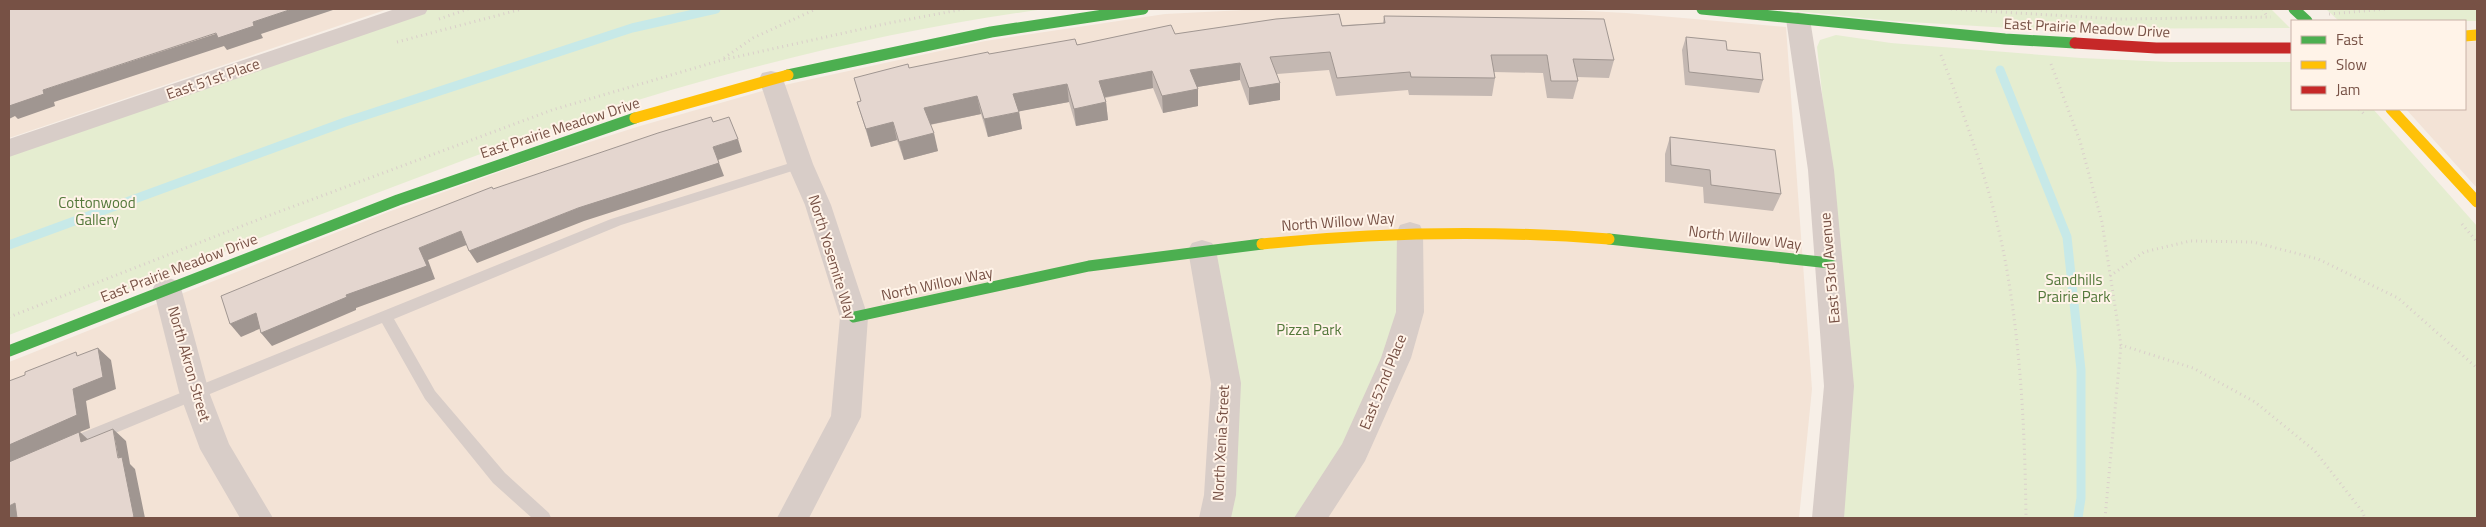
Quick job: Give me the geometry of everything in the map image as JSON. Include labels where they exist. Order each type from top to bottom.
[{"type":"street","name":"East 51st Place","points":[[9,148],[417,9]]},
{"type":"street","name":"East Prairie Meadow Drive","points":[[9,351],[382,205],[532,151],[638,117],[771,80],[991,32],[1143,9]]},
{"type":"street","name":"East Prairie Meadow Drive","points":[[1702,9],[2005,39],[2146,48],[2291,48]]},
{"type":"street","points":[[2294,9],[2306,20]]},
{"type":"street","name":"East 53rd Avenue","points":[[1798,19],[1821,170],[1839,386],[1828,518]]},
{"type":"street","name":"North Yosemite Way","points":[[771,80],[800,164],[818,205],[854,317],[846,417],[793,518]]},
{"type":"street","points":[[2392,110],[2477,202]]},
{"type":"street","name":"North Willow Way","points":[[854,317],[1089,266],[1202,250],[1316,238],[1410,232],[1534,232],[1680,245],[1830,263]]},
{"type":"street","name":"East 52nd Place","points":[[1310,518],[1354,452],[1396,358],[1410,312],[1410,232]]},
{"type":"street","name":"North Xenia Street","points":[[1202,250],[1226,383],[1220,495],[1215,518]]},
{"type":"street","name":"North Akron Street","points":[[167,288],[194,392],[215,449],[257,518]]},
{"type":"lane","points":[[53,452],[194,392],[616,222],[800,164]]},
{"type":"lane","points":[[385,316],[430,394],[499,478],[543,518]]},
{"type":"path","points":[[391,43],[522,9]]},
{"type":"path","points":[[722,60],[753,38],[816,9]]},
{"type":"path","points":[[1951,9],[2118,19],[2268,17],[2263,9]]},
{"type":"path","points":[[2345,9],[2348,13]]},
{"type":"path","points":[[2334,13],[2386,9]]},
{"type":"path","points":[[1941,54],[1970,130],[1980,164],[1995,216],[2011,294],[2024,410],[2026,518]]},
{"type":"path","points":[[2051,64],[2080,141],[2102,222],[2121,345],[2105,518]]},
{"type":"path","points":[[2110,276],[2144,252],[2190,240],[2263,244],[2318,259],[2398,298],[2477,368]]},
{"type":"path","points":[[2121,345],[2193,368],[2255,402],[2315,451],[2362,511],[2365,518]]},
{"type":"shaded area","points":[[9,9],[388,9],[9,138]]},
{"type":"shaded area","points":[[1264,9],[1549,9],[1626,13],[1786,27],[1812,389],[1799,518],[9,518],[9,362],[388,212],[536,159],[640,126],[780,86],[985,41],[1165,14]]},
{"type":"shaded area","points":[[2477,41],[2477,188],[2407,110],[2466,110],[2466,42]]},
{"type":"green space","name":"Cottonwood Gallery","points":[[429,9],[1045,9],[951,24],[810,53],[628,103],[457,163],[9,335],[9,153]]},
{"type":"green space","points":[[1776,9],[2271,9],[2290,28],[2027,29],[1893,21]]},
{"type":"green space","points":[[2326,9],[2477,9],[2477,21],[2338,20]]},
{"type":"green space","name":"Sandhills Prairie Park","points":[[1836,35],[1891,43],[2081,58],[2170,62],[2291,62],[2291,110],[2374,110],[2477,226],[2477,518],[1843,518],[1852,402],[1833,192],[1817,47],[1820,40]]},
{"type":"green space","name":"Pizza Park","points":[[1410,232],[1410,312],[1354,452],[1310,518],[1215,518],[1220,495],[1202,250]]},
{"type":"building","points":[[9,9],[292,9],[253,22],[254,26],[218,38],[216,33],[43,90],[44,94],[9,106]]},
{"type":"building","points":[[1339,14],[1342,26],[1385,23],[1384,16],[1604,19],[1614,60],[1573,59],[1578,81],[1551,81],[1547,55],[1491,55],[1495,78],[1411,77],[1410,72],[1337,78],[1330,52],[1270,57],[1280,83],[1249,88],[1240,63],[1190,70],[1198,89],[1162,96],[1152,71],[1099,81],[1106,102],[1074,109],[1067,84],[1013,94],[1019,112],[984,119],[977,96],[924,108],[934,133],[899,142],[893,122],[866,129],[857,102],[861,101],[854,78],[908,64],[909,68],[988,52],[989,54],[1075,39],[1077,45],[1171,25],[1175,34],[1276,19]]},
{"type":"building","points":[[1686,37],[1726,41],[1727,50],[1760,53],[1763,80],[1689,72]]},
{"type":"building","points":[[711,117],[713,122],[729,117],[738,139],[713,147],[719,163],[578,208],[469,251],[461,231],[419,248],[427,266],[346,295],[347,297],[261,333],[256,313],[230,324],[221,296],[492,187],[493,189]]},
{"type":"building","points":[[1670,137],[1775,150],[1781,194],[1711,185],[1710,170],[1671,165]]},
{"type":"building","points":[[98,348],[103,377],[73,389],[77,415],[9,445],[9,381],[25,375],[25,372],[76,352],[77,356]]},
{"type":"building","points":[[113,429],[118,458],[122,457],[134,517],[17,518],[15,503],[9,506],[9,462],[79,432],[81,442]]},
{"type":"waterway","points":[[9,245],[345,122],[632,28],[716,9]]},
{"type":"waterway","points":[[2000,70],[2067,237],[2081,370],[2081,498],[2078,518]]},
{"type":"traffic: fast","points":[[788,75],[991,32],[1143,9]]},
{"type":"traffic: fast","points":[[1702,9],[2005,39],[2075,43]]},
{"type":"traffic: fast","points":[[2294,9],[2306,20]]},
{"type":"traffic: fast","points":[[9,351],[398,200],[555,144],[635,118]]},
{"type":"traffic: fast","points":[[1609,239],[1830,263]]},
{"type":"traffic: fast","points":[[854,317],[1089,266],[1262,244]]},
{"type":"traffic: slow","points":[[2466,36],[2477,35]]},
{"type":"traffic: slow","points":[[635,118],[788,75]]},
{"type":"traffic: slow","points":[[2392,110],[2477,202]]},
{"type":"traffic: slow","points":[[1262,244],[1349,236],[1478,232],[1609,239]]},
{"type":"traffic: jam","points":[[2075,43],[2156,48],[2291,48]]}]
